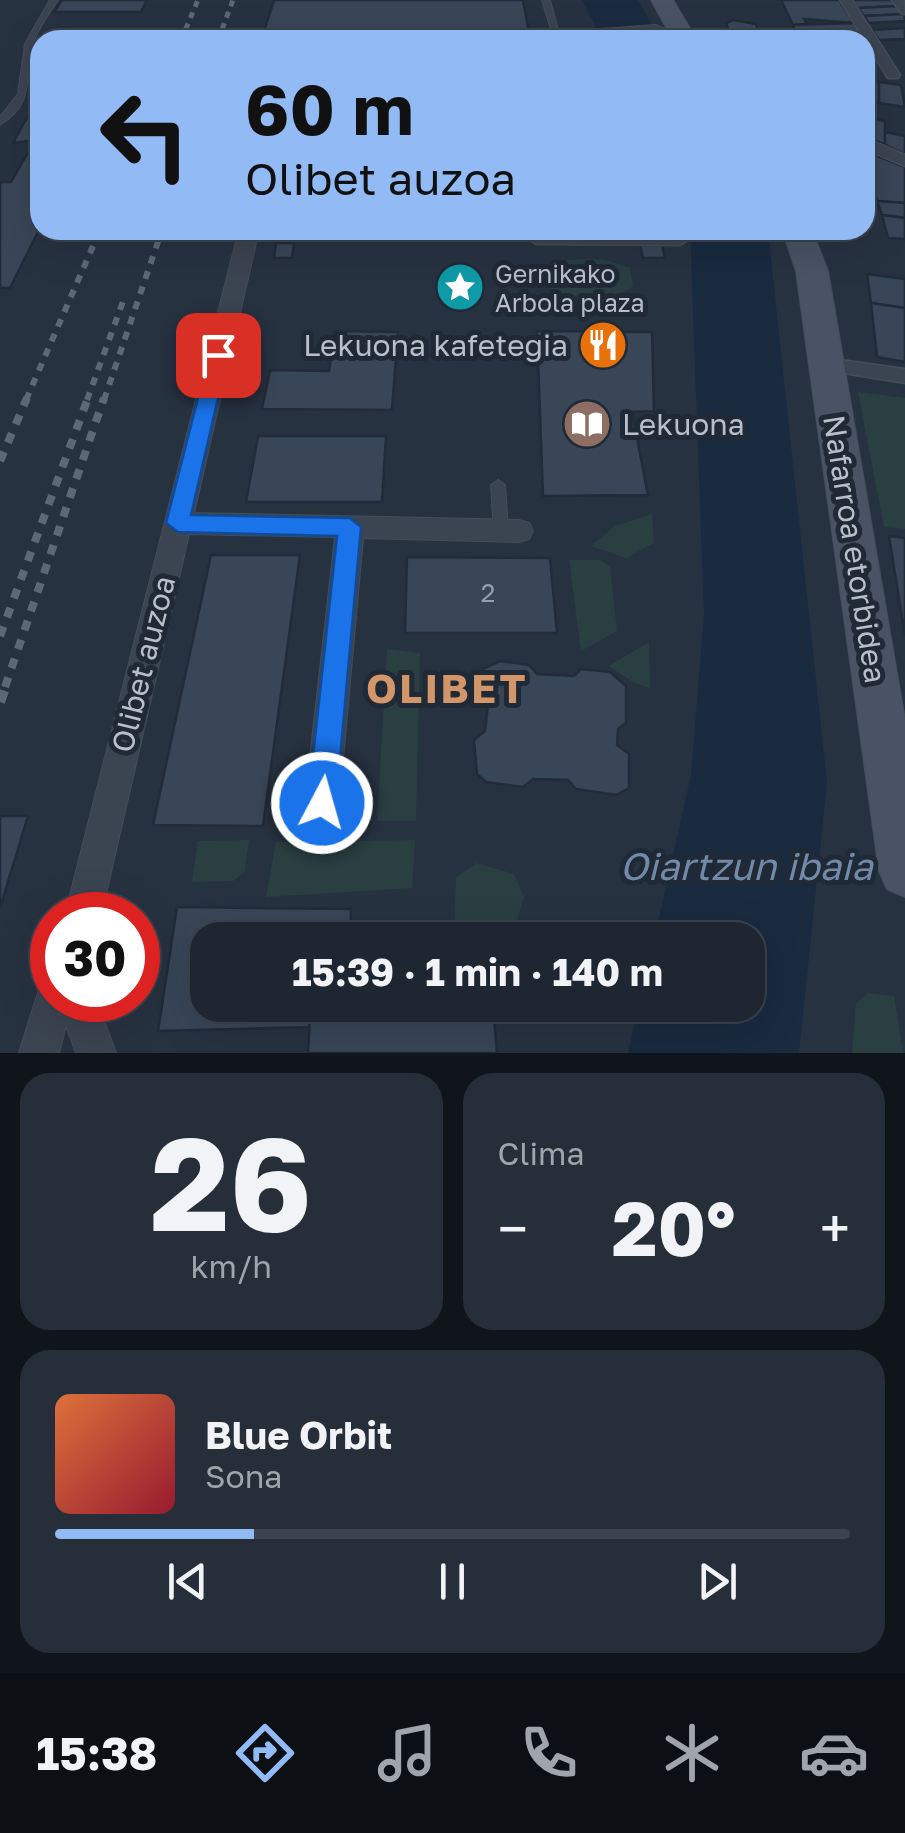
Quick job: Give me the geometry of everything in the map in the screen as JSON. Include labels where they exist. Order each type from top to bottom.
[{"type":"main road","name":"Nafarroa etorbidea","points":[[801,240],[812,271],[905,871]]},
{"type":"street","points":[[846,0],[865,30]]},
{"type":"street","points":[[898,0],[905,10]]},
{"type":"street","points":[[604,30],[663,15]]},
{"type":"street","points":[[875,47],[893,76]]},
{"type":"street","points":[[875,147],[905,161]]},
{"type":"street","name":"Olibet auzoa","points":[[89,892],[247,240]]},
{"type":"street","points":[[826,364],[905,376]]},
{"type":"street","points":[[178,523],[510,531]]},
{"type":"street","points":[[322,803],[350,527]]},
{"type":"street","points":[[39,1053],[48,1022]]},
{"type":"street","points":[[85,1022],[96,1053]]},
{"type":"lane","points":[[38,30],[54,0]]},
{"type":"lane","points":[[546,0],[556,30]]},
{"type":"lane","points":[[0,122],[21,102],[30,44]]},
{"type":"lane","points":[[498,485],[510,531]]},
{"type":"green space","points":[[603,259],[630,268],[633,286],[612,295],[585,297],[558,292],[540,279],[542,267],[556,260]]},
{"type":"green space","points":[[858,392],[905,398],[905,529],[884,527]]},
{"type":"green space","points":[[652,514],[654,543],[626,558],[591,546],[615,526]]},
{"type":"green space","points":[[569,560],[600,560],[610,567],[617,631],[581,651]]},
{"type":"green space","points":[[649,642],[650,688],[634,683],[609,666]]},
{"type":"green space","points":[[387,649],[420,653],[416,821],[377,821]]},
{"type":"green space","points":[[249,840],[245,872],[233,881],[192,882],[198,841]]},
{"type":"green space","points":[[415,840],[412,888],[266,897],[276,842]]},
{"type":"green space","points":[[476,863],[514,874],[524,897],[516,922],[454,922],[456,878]]},
{"type":"green space","points":[[868,993],[894,996],[903,1053],[852,1053],[856,1004]]},
{"type":"water","points":[[582,0],[638,0],[654,30],[598,30]]},
{"type":"water","name":"Oiartzun ibaia","points":[[690,240],[769,240],[827,783],[799,1053],[628,1053],[635,1022],[765,1022],[765,922],[658,922],[691,775],[704,615]]},
{"type":"building","points":[[62,0],[147,0],[141,12],[54,12]]},
{"type":"building","points":[[274,0],[523,0],[528,30],[344,30],[264,30]]},
{"type":"building","points":[[781,0],[839,0],[854,23],[804,19],[807,24],[793,25]]},
{"type":"building","points":[[852,0],[894,0],[898,6],[858,8]]},
{"type":"building","points":[[898,6],[904,14],[864,16],[858,8]]},
{"type":"building","points":[[904,14],[905,21],[869,23],[864,16]]},
{"type":"building","points":[[733,20],[756,24],[757,29],[730,30],[726,23]]},
{"type":"building","points":[[854,23],[859,30],[795,30],[793,25]]},
{"type":"building","points":[[905,28],[905,39],[879,40],[872,30]]},
{"type":"building","points":[[875,81],[879,82],[879,103],[875,102]]},
{"type":"building","points":[[879,82],[901,85],[905,107],[879,103]]},
{"type":"building","points":[[29,114],[30,114],[30,141],[13,143]]},
{"type":"building","points":[[875,120],[885,121],[885,145],[875,140]]},
{"type":"building","points":[[885,132],[905,136],[905,154],[885,145]]},
{"type":"building","points":[[30,149],[30,240],[34,240],[10,288],[0,288],[0,182],[11,182]]},
{"type":"building","points":[[875,155],[905,167],[905,203],[877,201]]},
{"type":"building","points":[[877,201],[905,203],[905,218],[882,215]]},
{"type":"building","points":[[882,215],[905,218],[905,239],[888,238]]},
{"type":"building","points":[[276,243],[294,243],[292,258],[274,258]]},
{"type":"building","points":[[640,245],[662,245],[665,258],[643,258]]},
{"type":"building","points":[[867,274],[905,279],[905,308],[871,303]]},
{"type":"building","points":[[871,303],[905,308],[905,362],[877,357]]},
{"type":"building","points":[[335,331],[398,332],[392,410],[262,409],[270,370],[329,371]]},
{"type":"building","name":"Lekuona","points":[[537,331],[652,332],[654,411],[632,412],[648,495],[543,496]]},
{"type":"building","points":[[258,436],[386,436],[382,502],[246,502]]},
{"type":"building","points":[[889,536],[905,538],[905,636]]},
{"type":"building","points":[[211,555],[300,555],[263,826],[153,825]]},
{"type":"building","points":[[407,557],[550,558],[557,633],[405,633]]},
{"type":"building","points":[[500,661],[529,665],[537,674],[574,676],[581,669],[610,672],[626,686],[626,723],[618,729],[617,745],[629,754],[629,788],[616,795],[576,789],[568,780],[533,779],[523,787],[486,782],[477,774],[474,740],[485,731],[488,704],[479,695],[483,669]]},
{"type":"building","points":[[0,816],[28,816],[0,908]]},
{"type":"building","points":[[177,907],[351,909],[351,922],[190,922],[190,1022],[310,1022],[309,1027],[158,1031]]},
{"type":"building","points":[[310,1022],[494,1022],[497,1053],[308,1053]]},
{"type":"railway","points":[[185,30],[198,0]]},
{"type":"railway","points":[[222,30],[233,0]]},
{"type":"railway","points":[[26,400],[96,240]]},
{"type":"railway","points":[[104,400],[159,240]]},
{"type":"railway","points":[[87,400],[125,296]]},
{"type":"railway","points":[[0,461],[27,398]]},
{"type":"railway","points":[[0,636],[88,398]]},
{"type":"railway","points":[[5,687],[104,398]]},
{"type":"railway","points":[[0,702],[6,685]]},
{"type":"place","name":"Gernikako Arbola plaza","points":[[460,287]]},
{"type":"place","name":"Lekuona kafetegia","points":[[603,345]]},
{"type":"place","name":"Lekuona","points":[[587,424]]},
{"type":"district","name":"OLIBET","points":[[447,688]]},
{"type":"route","points":[[218,355],[178,523],[350,527],[322,803]]}]
